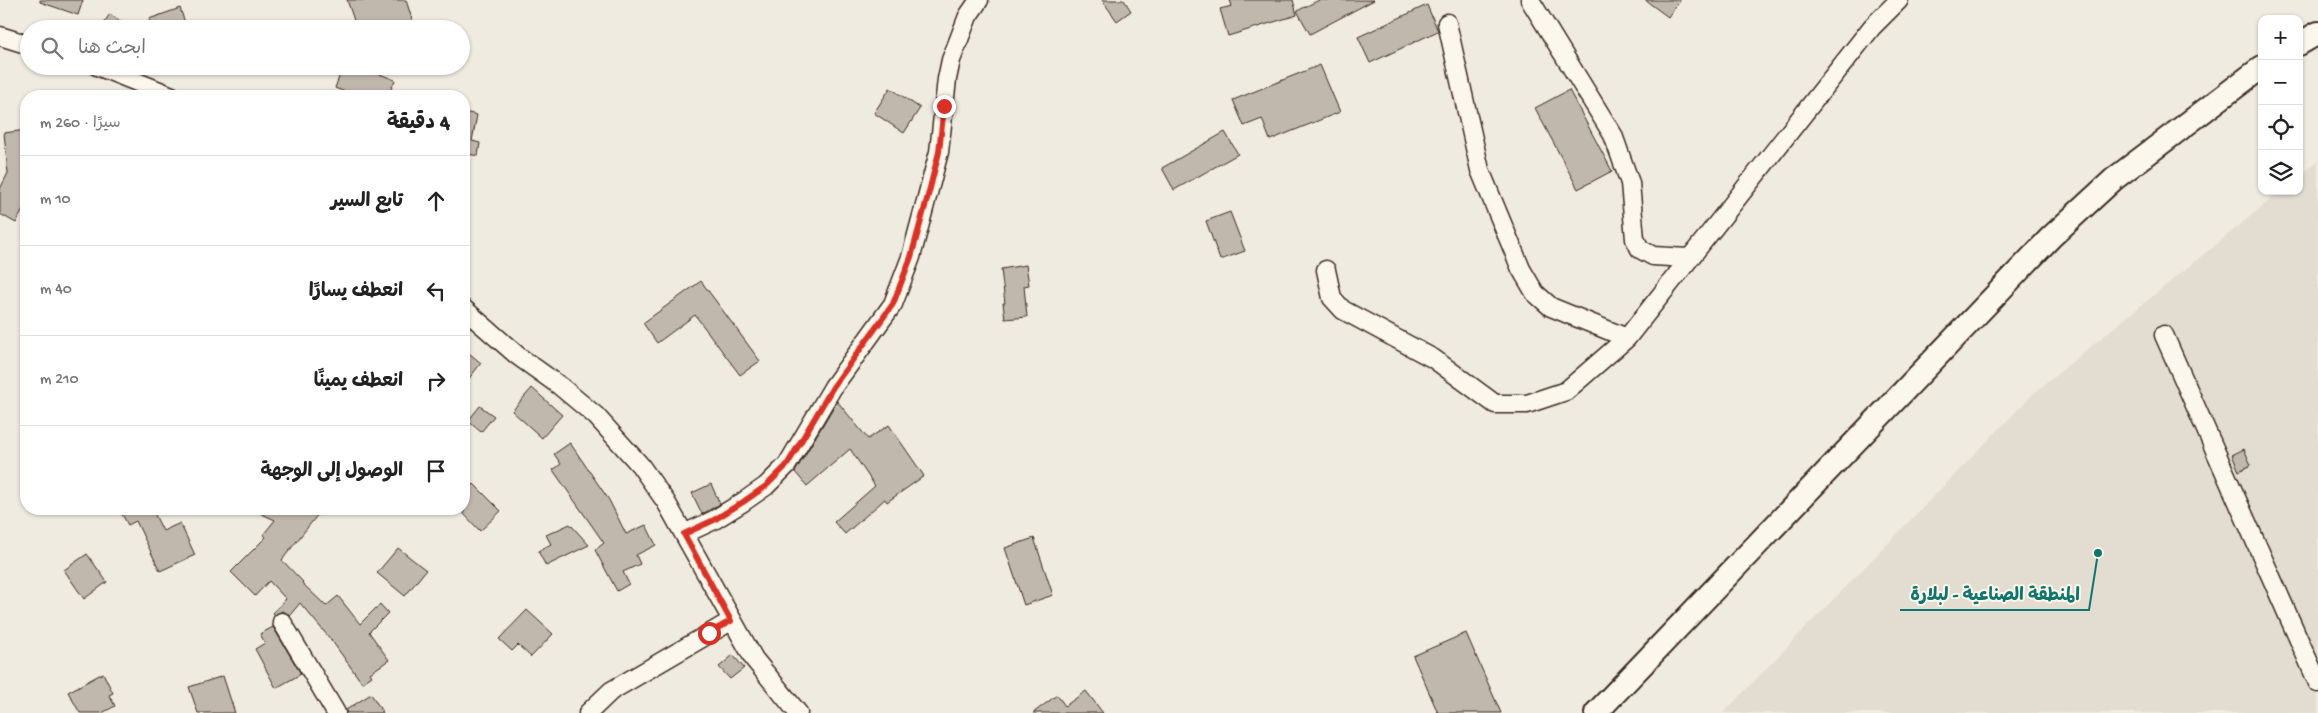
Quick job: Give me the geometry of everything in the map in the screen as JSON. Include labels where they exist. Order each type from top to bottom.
[{"type":"main road","points":[[2303,42],[2318,33]]},
{"type":"main road","points":[[1596,713],[2051,237],[2114,179],[2258,71]]},
{"type":"street","points":[[684,534],[714,520],[766,486],[787,465],[833,387],[893,304],[911,257],[939,152],[947,79],[951,60],[968,16],[978,0]]},
{"type":"street","points":[[1530,0],[1613,135],[1630,183],[1635,239],[1640,249],[1653,256],[1688,258]]},
{"type":"street","points":[[1326,270],[1332,298],[1343,310],[1434,359],[1495,404],[1527,404],[1566,391],[1627,338],[1688,258],[1872,27],[1899,0]]},
{"type":"street","points":[[1447,23],[1480,170],[1521,269],[1535,293],[1551,307],[1627,338]]},
{"type":"street","points":[[0,36],[20,42]]},
{"type":"street","points":[[120,75],[157,90]]},
{"type":"street","points":[[470,314],[518,356],[560,386],[596,416],[640,464],[666,502],[754,659],[798,713]]},
{"type":"street","points":[[2164,335],[2318,683]]},
{"type":"street","points":[[588,713],[611,691],[731,621]]},
{"type":"street","points":[[282,622],[336,713]]},
{"type":"shaded area","points":[[2318,161],[2318,713],[1723,713],[2034,393],[2276,195],[2303,195],[2303,173]]},
{"type":"building","points":[[40,0],[83,0],[78,15],[40,2]]},
{"type":"building","points":[[347,0],[406,0],[412,20],[354,20]]},
{"type":"building","points":[[1102,0],[1124,0],[1131,11],[1117,21]]},
{"type":"building","points":[[1230,0],[1293,0],[1297,15],[1228,36],[1220,9],[1232,6]]},
{"type":"building","points":[[1319,0],[1374,0],[1310,34],[1297,11]]},
{"type":"building","points":[[1645,0],[1680,0],[1668,17]]},
{"type":"building","points":[[1427,5],[1438,31],[1370,63],[1358,37]]},
{"type":"building","points":[[180,8],[184,20],[149,20]]},
{"type":"building","points":[[110,14],[118,20],[106,20]]},
{"type":"building","points":[[1320,65],[1340,112],[1270,140],[1262,119],[1244,126],[1233,100]]},
{"type":"building","points":[[340,75],[382,75],[395,80],[391,90],[340,90],[335,88]]},
{"type":"building","points":[[890,88],[920,108],[904,133],[874,113]]},
{"type":"building","points":[[1569,90],[1612,171],[1578,189],[1535,108]]},
{"type":"building","points":[[470,113],[477,115],[472,141],[480,143],[478,156],[470,154]]},
{"type":"building","points":[[20,131],[20,215],[16,223],[0,214],[0,189],[8,173],[4,133]]},
{"type":"building","points":[[1225,132],[1238,154],[1174,190],[1162,168]]},
{"type":"building","points":[[1230,212],[1245,251],[1220,260],[1206,221]]},
{"type":"building","points":[[1026,265],[1029,285],[1024,286],[1027,317],[1005,319],[1001,269]]},
{"type":"building","points":[[701,281],[760,361],[740,375],[695,315],[657,343],[643,323]]},
{"type":"building","points":[[470,354],[481,363],[470,377]]},
{"type":"building","points":[[532,388],[562,415],[542,438],[512,411]]},
{"type":"building","points":[[837,401],[868,439],[889,425],[924,476],[887,502],[885,499],[845,534],[834,522],[875,486],[850,449],[807,486],[795,472]]},
{"type":"building","points":[[480,406],[494,416],[481,432],[470,423],[470,418]]},
{"type":"building","points":[[570,443],[609,500],[626,534],[646,525],[656,545],[636,555],[640,564],[623,572],[629,584],[617,591],[595,550],[604,543],[553,470],[561,464],[554,454]]},
{"type":"building","points":[[2244,449],[2251,465],[2239,471],[2232,455]]},
{"type":"building","points":[[474,484],[501,511],[480,531],[465,515],[470,515],[470,488]]},
{"type":"building","points":[[711,484],[720,504],[702,514],[692,493]]},
{"type":"building","points":[[122,515],[155,515],[163,531],[180,523],[195,555],[160,571],[136,521],[128,525]]},
{"type":"building","points":[[264,515],[317,515],[282,560],[326,606],[338,596],[360,624],[380,604],[388,613],[369,632],[389,660],[370,673],[372,676],[362,683],[332,641],[300,603],[290,615],[282,611],[275,615],[273,613],[286,599],[269,581],[255,596],[231,572],[266,537],[263,535],[275,520]]},
{"type":"building","points":[[570,524],[589,545],[546,566],[538,551],[551,544],[546,535]]},
{"type":"building","points":[[1034,538],[1053,595],[1024,605],[1005,548]]},
{"type":"building","points":[[398,548],[426,570],[405,596],[377,573]]},
{"type":"building","points":[[87,554],[107,582],[84,599],[64,570]]},
{"type":"building","points":[[527,610],[553,634],[531,657],[518,645],[512,651],[499,639]]},
{"type":"building","points":[[273,627],[301,674],[276,688],[255,649],[265,643],[260,634]]},
{"type":"building","points":[[1466,633],[1501,713],[1438,713],[1413,656]]},
{"type":"building","points":[[733,655],[744,668],[730,679],[719,667]]},
{"type":"building","points":[[103,673],[113,693],[109,695],[115,706],[102,713],[80,713],[68,692]]},
{"type":"building","points":[[223,676],[235,713],[198,713],[189,687]]},
{"type":"building","points":[[1086,691],[1103,713],[1033,713],[1057,695],[1065,706]]},
{"type":"building","points":[[371,694],[383,713],[347,713],[346,710]]},
{"type":"place","name":"المنطقة الصناعية - لبلارة","points":[[2098,553]]},
{"type":"route","points":[[709,633],[731,621],[684,534],[714,520],[743,502],[766,486],[787,465],[819,414],[833,387],[893,304],[911,257],[929,192],[939,152],[944,106]]}]
